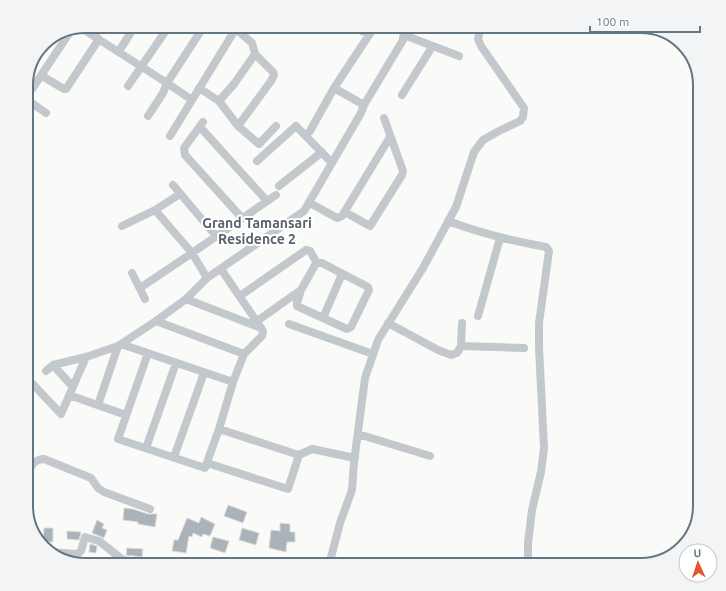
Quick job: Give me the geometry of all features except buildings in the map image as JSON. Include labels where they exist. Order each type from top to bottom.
[{"type":"street","points":[[89,33],[119,51],[192,100]]},
{"type":"street","points":[[42,76],[66,89],[99,33]]},
{"type":"street","points":[[119,51],[131,33]]},
{"type":"street","points":[[128,86],[164,33]]},
{"type":"street","points":[[148,116],[200,33]]},
{"type":"street","points":[[170,136],[233,33]]},
{"type":"street","points":[[238,126],[274,75],[273,72],[255,54],[252,43],[241,33]]},
{"type":"street","points":[[331,558],[340,523],[352,490],[365,378],[378,340],[423,268],[456,207],[472,157],[477,147],[483,140],[520,121],[524,113],[524,108],[481,46],[478,39],[479,33]]},
{"type":"street","points":[[310,131],[334,88],[369,34]]},
{"type":"street","points":[[46,371],[53,365],[86,357],[120,345],[186,299],[207,278],[304,212],[361,113],[364,105],[403,40],[404,35],[432,47],[459,56]]},
{"type":"street","points":[[33,88],[67,36]]},
{"type":"street","points":[[402,95],[432,47]]},
{"type":"street","points":[[219,101],[234,84],[255,54]]},
{"type":"street","points":[[199,88],[219,101],[238,126],[259,144],[276,126]]},
{"type":"street","points":[[334,88],[364,105]]},
{"type":"street","points":[[33,103],[46,113]]},
{"type":"street","points":[[345,212],[370,226],[402,175],[403,171],[384,118]]},
{"type":"street","points":[[242,218],[185,155],[184,148],[201,124],[267,201]]},
{"type":"street","points":[[257,161],[296,126],[332,163]]},
{"type":"street","points":[[310,203],[337,218],[342,216],[390,137]]},
{"type":"street","points":[[279,186],[322,152]]},
{"type":"street","points":[[173,185],[216,236]]},
{"type":"street","points":[[122,226],[155,210],[180,194]]},
{"type":"street","points":[[140,288],[276,195]]},
{"type":"street","points":[[155,210],[192,253],[207,278]]},
{"type":"street","points":[[448,220],[466,228],[500,238],[546,247],[549,252],[542,294],[539,341],[539,367],[544,448],[532,510],[528,542],[528,558]]},
{"type":"street","points":[[478,316],[500,238]]},
{"type":"street","points":[[240,296],[306,250],[310,251],[317,263],[322,264],[368,287],[369,290],[351,326],[347,329],[297,306],[301,290],[314,265],[317,263]]},
{"type":"street","points":[[148,354],[118,439],[205,468],[219,429],[233,382],[244,354],[262,336],[263,331],[221,269]]},
{"type":"street","points":[[132,273],[145,299]]},
{"type":"street","points":[[323,318],[342,274]]},
{"type":"street","points":[[259,324],[301,290]]},
{"type":"street","points":[[186,299],[259,324]]},
{"type":"street","points":[[156,321],[244,354]]},
{"type":"street","points":[[388,323],[443,352],[451,354],[457,353],[461,346],[462,323]]},
{"type":"street","points":[[289,324],[373,354]]},
{"type":"street","points":[[120,345],[233,382]]},
{"type":"street","points":[[98,405],[120,345]]},
{"type":"street","points":[[461,346],[524,348]]},
{"type":"street","points":[[33,384],[61,414],[86,357]]},
{"type":"street","points":[[146,448],[176,363]]},
{"type":"street","points":[[53,365],[73,387]]},
{"type":"street","points":[[174,457],[204,372]]},
{"type":"street","points":[[69,395],[126,415]]},
{"type":"street","points":[[219,429],[299,455],[312,449],[355,458]]},
{"type":"street","points":[[358,434],[430,456]]},
{"type":"street","points":[[207,463],[288,489],[299,455]]},
{"type":"street","points":[[33,464],[38,460],[44,459],[90,478],[98,488],[104,492],[150,508]]},
{"type":"street","points":[[64,553],[77,554],[81,551],[85,537],[99,541],[120,558]]},
{"type":"district","name":"Grand Tamansari Residence 2","points":[[257,232]]}]
